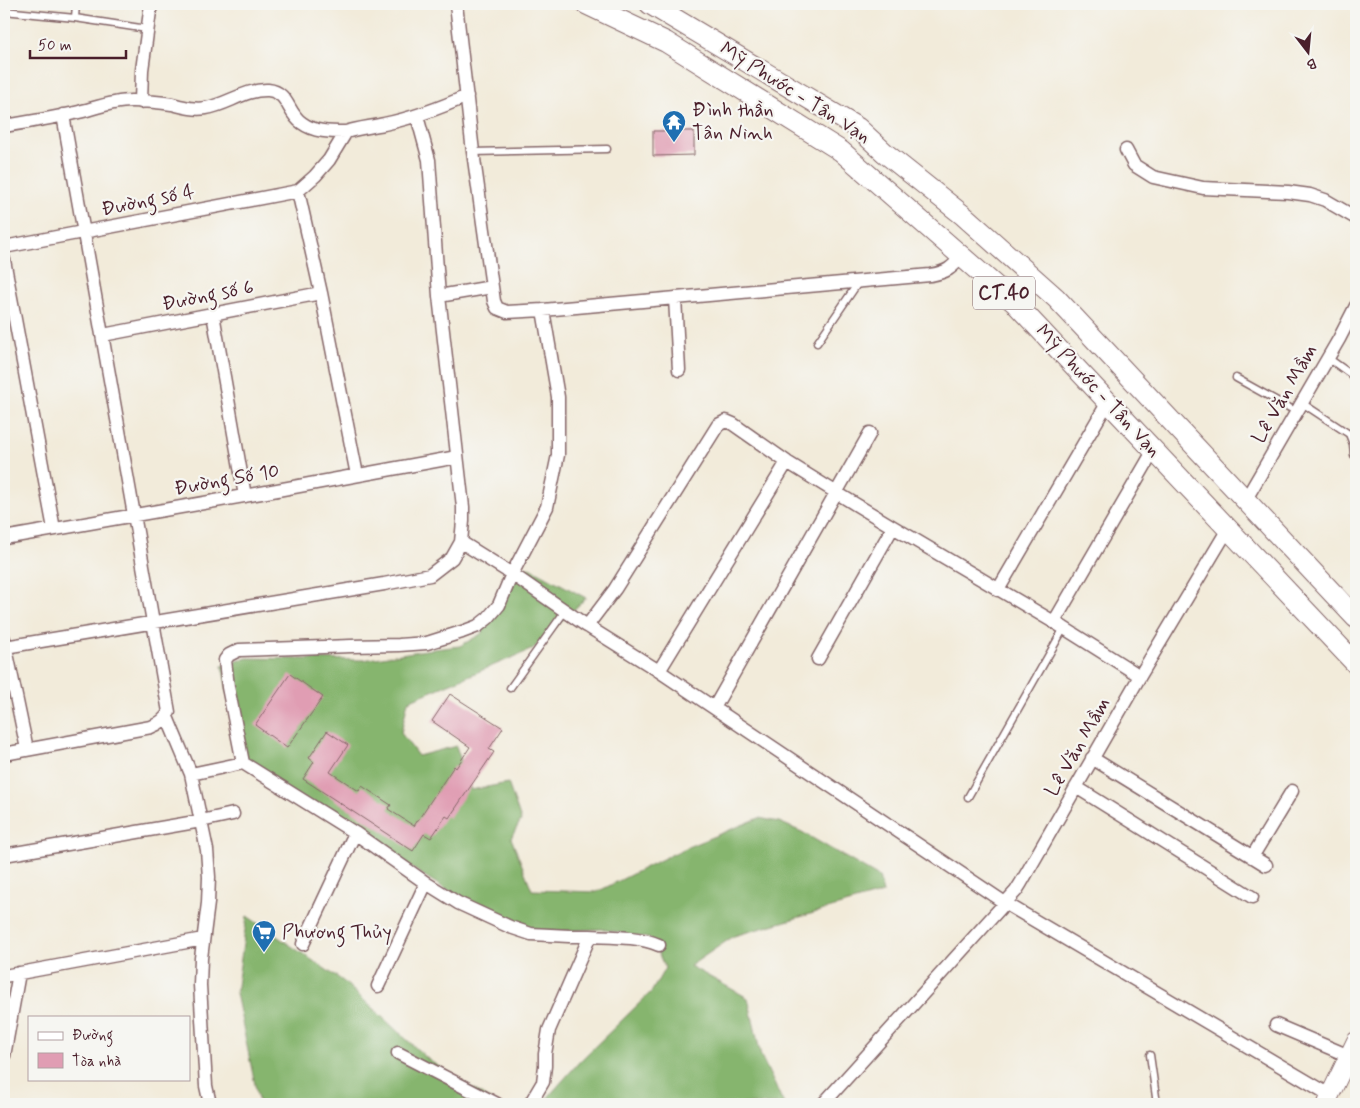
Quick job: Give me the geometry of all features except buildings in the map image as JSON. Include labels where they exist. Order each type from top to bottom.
[{"type":"main road","name":"Mỹ Phước - Tân Vạn","points":[[586,4],[666,42],[841,151],[1015,303],[1356,664]]},
{"type":"main road","name":"Mỹ Phước - Tân Vạn","points":[[655,5],[858,128],[964,216],[1056,298],[1356,618]]},
{"type":"main road","points":[[1329,1100],[1353,1048]]},
{"type":"street","points":[[141,102],[142,70],[151,4]]},
{"type":"street","points":[[456,4],[466,96],[492,287],[494,301],[498,308],[507,312],[544,310],[930,275],[943,273],[952,268],[962,256]]},
{"type":"street","points":[[4,126],[130,101],[172,104],[196,109],[208,108],[245,94],[266,90],[282,95],[300,122],[315,130],[346,132],[417,116],[466,96]]},
{"type":"street","points":[[4,754],[151,727],[167,717],[169,712],[63,115]]},
{"type":"street","points":[[26,749],[5,642],[154,623],[430,575],[452,558],[462,542],[464,520],[439,296],[429,160],[417,116]]},
{"type":"street","points":[[346,132],[329,160],[298,192],[321,293],[357,475]]},
{"type":"street","points":[[1126,150],[1134,165],[1153,177],[1203,188],[1288,192],[1310,195],[1325,200],[1356,218]]},
{"type":"street","name":"Đường số 4","points":[[4,247],[298,192]]},
{"type":"street","points":[[4,260],[54,529]]},
{"type":"street","points":[[439,296],[492,287]]},
{"type":"street","name":"Đường số 6","points":[[102,335],[321,293]]},
{"type":"street","points":[[675,298],[679,370]]},
{"type":"street","points":[[243,763],[228,687],[225,660],[229,655],[239,650],[427,643],[478,626],[499,605],[512,574],[547,507],[558,455],[558,397],[544,310]]},
{"type":"street","name":"Lê Văn Mầm","points":[[1246,499],[1355,310]]},
{"type":"street","points":[[214,314],[245,496]]},
{"type":"street","points":[[998,590],[1108,402]]},
{"type":"street","points":[[587,626],[620,581],[718,425],[726,420],[787,462],[837,493],[1059,625],[1140,676]]},
{"type":"street","points":[[714,708],[870,434]]},
{"type":"street","points":[[1059,625],[1154,450]]},
{"type":"street","name":"Đường Số 10","points":[[4,538],[457,457]]},
{"type":"street","points":[[659,671],[787,462]]},
{"type":"street","points":[[818,659],[892,527]]},
{"type":"street","name":"Lê Văn Mầm","points":[[822,1104],[1016,891],[1140,676],[1228,529]]},
{"type":"street","points":[[462,542],[587,626],[659,671],[1005,903],[1329,1100]]},
{"type":"street","points":[[167,717],[191,774],[207,850],[208,903],[200,985],[206,1086],[210,1104]]},
{"type":"street","points":[[1092,758],[1266,866]]},
{"type":"street","points":[[191,774],[243,763],[355,833],[458,903],[510,927],[530,934],[623,937],[647,940],[659,945]]},
{"type":"street","points":[[1076,787],[1252,896]]},
{"type":"street","points":[[1252,857],[1292,791]]},
{"type":"street","points":[[4,855],[233,814]]},
{"type":"street","points":[[303,944],[355,833]]},
{"type":"street","points":[[378,986],[426,883]]},
{"type":"street","points":[[530,1104],[543,1082],[549,1030],[590,936]]},
{"type":"street","points":[[4,976],[203,939]]},
{"type":"street","points":[[4,1056],[19,973]]},
{"type":"street","points":[[1276,1025],[1353,1048]]},
{"type":"street","points":[[398,1053],[497,1104]]},
{"type":"lane","points":[[74,18],[76,4]]},
{"type":"lane","points":[[4,12],[74,18],[147,29]]},
{"type":"lane","points":[[474,152],[607,149]]},
{"type":"lane","points":[[817,343],[858,282]]},
{"type":"lane","points":[[1328,358],[1356,378]]},
{"type":"lane","points":[[1236,378],[1299,407],[1349,434],[1353,444],[1354,455]]},
{"type":"lane","points":[[510,688],[565,611]]},
{"type":"lane","points":[[968,797],[1059,625]]},
{"type":"lane","points":[[1150,1055],[1157,1104]]},
{"type":"green space","points":[[529,567],[586,598],[533,649],[408,701],[401,733],[418,756],[456,746],[471,790],[508,783],[521,820],[511,838],[532,890],[597,892],[690,846],[759,818],[779,822],[802,832],[879,877],[883,893],[734,936],[690,966],[748,998],[761,1056],[784,1104],[542,1104],[580,1061],[652,991],[665,968],[652,939],[601,929],[523,933],[476,908],[243,763],[222,666],[247,658],[363,660],[460,646],[481,634],[512,574]]},
{"type":"green space","points":[[247,916],[343,981],[430,1061],[492,1101],[492,1104],[259,1104],[236,993]]},
{"type":"place","name":"Đình thần Tân Ninh","points":[[674,143]]},
{"type":"place","name":"Phương Thủy","points":[[264,953]]}]
